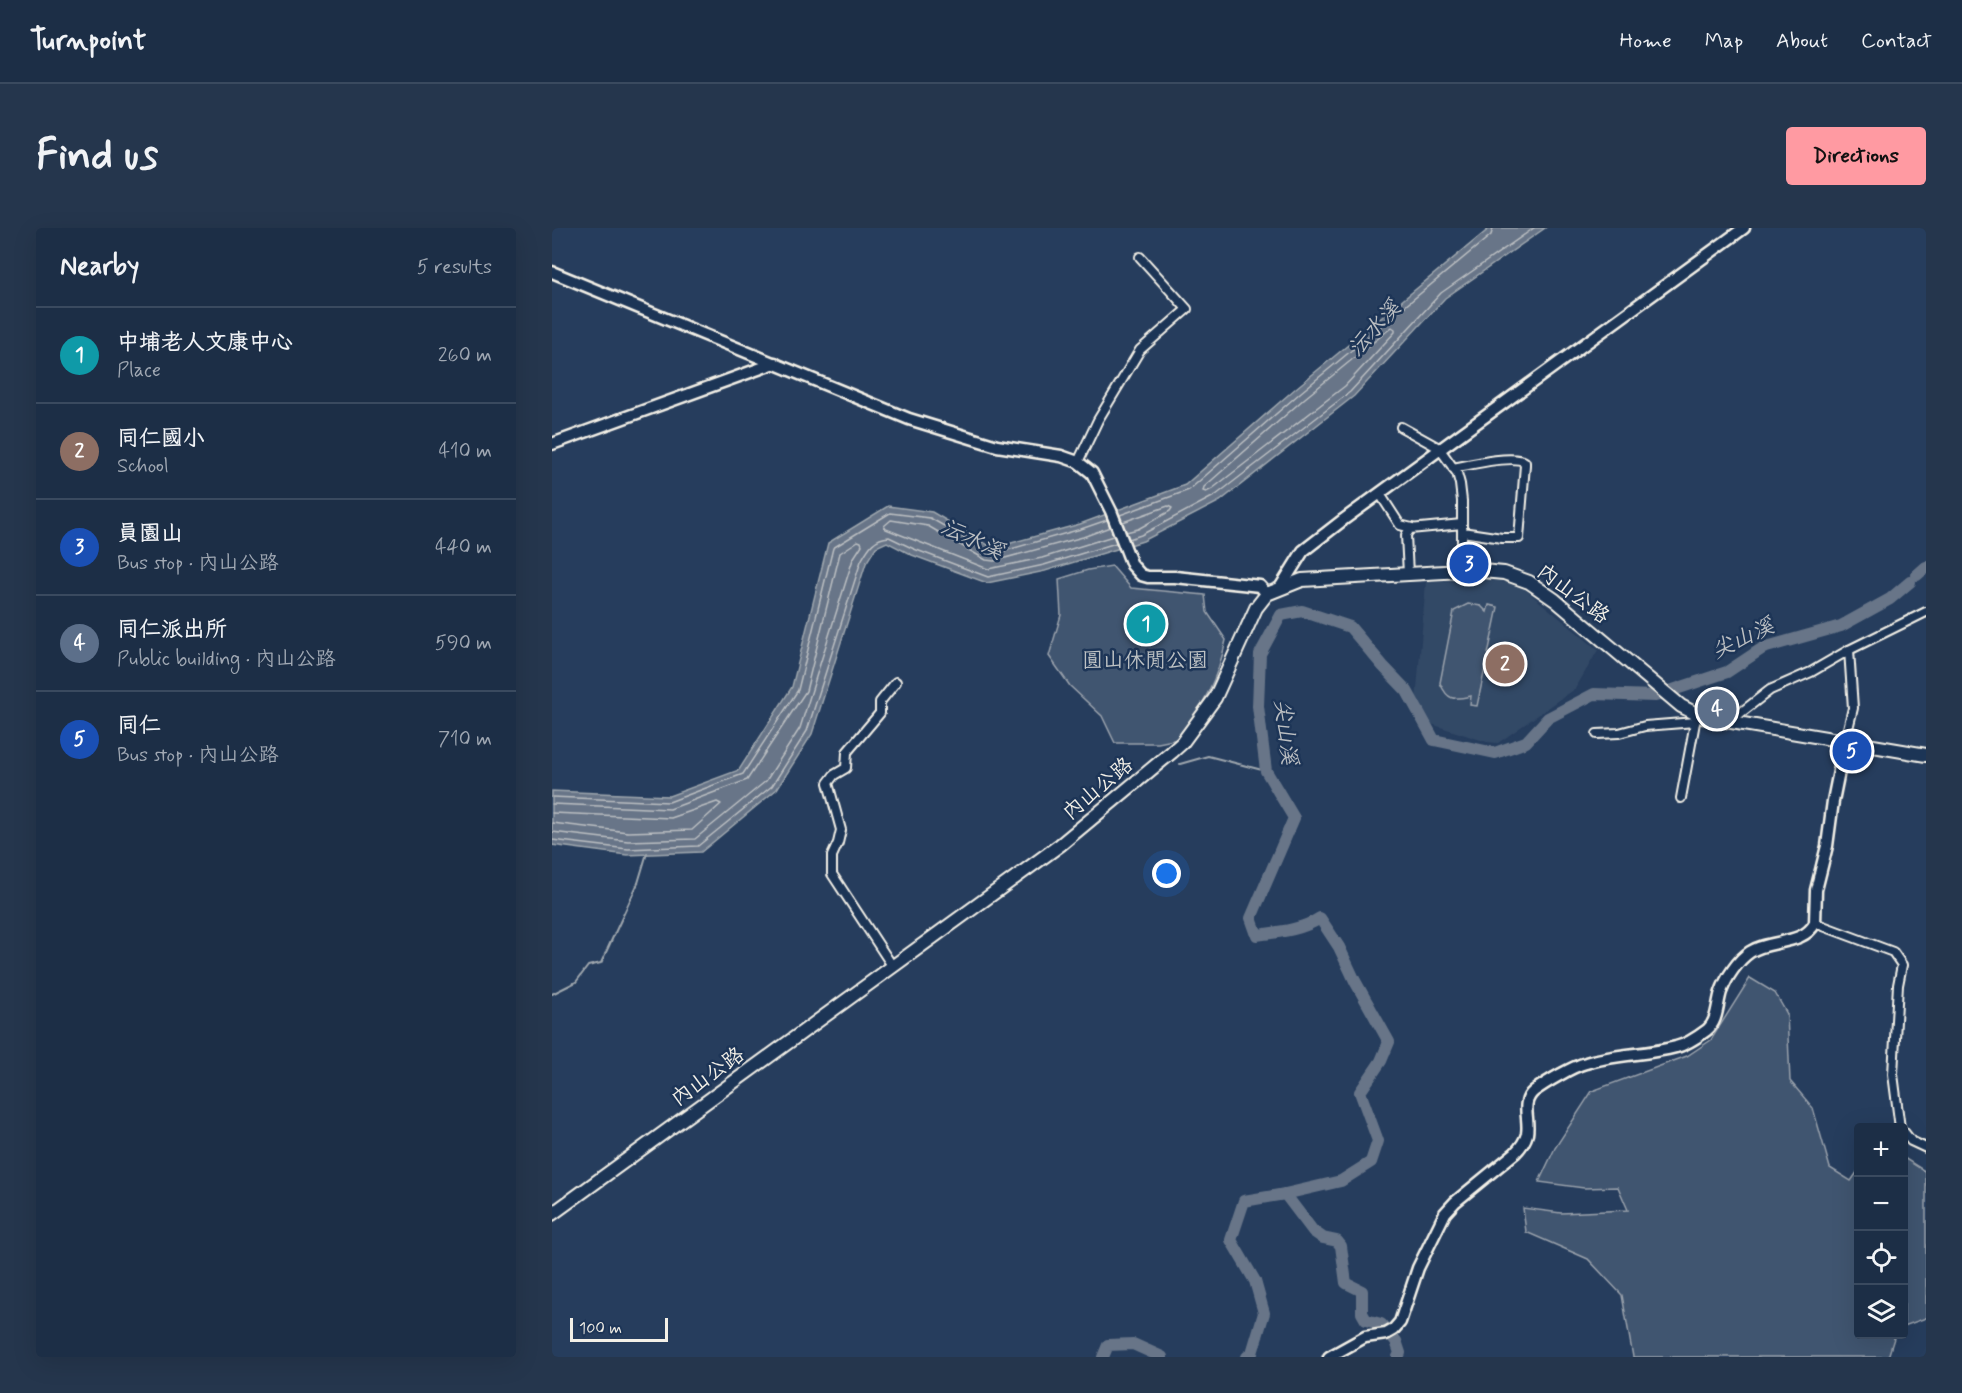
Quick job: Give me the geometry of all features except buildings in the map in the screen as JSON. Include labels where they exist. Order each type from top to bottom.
[{"type":"main road","name":"內山公路","points":[[552,1214],[1060,845],[1182,743],[1215,698],[1252,616],[1268,594],[1280,588],[1302,580],[1462,571],[1504,573],[1529,582],[1555,600],[1696,718]]},
{"type":"main road","points":[[1696,718],[1926,755]]},
{"type":"street","points":[[1280,588],[1303,551],[1439,448],[1744,228]]},
{"type":"street","points":[[1078,462],[1098,420],[1140,350],[1187,309],[1140,257]]},
{"type":"street","points":[[552,272],[909,419],[997,446],[1061,456],[1078,462],[1092,473],[1132,565],[1141,575],[1260,586],[1268,594]]},
{"type":"street","points":[[552,444],[775,363]]},
{"type":"street","points":[[1401,427],[1439,448],[1454,468],[1460,484],[1462,571]]},
{"type":"street","points":[[1380,494],[1400,525],[1412,528],[1462,527],[1520,538],[1525,462],[1519,459],[1480,462],[1454,468]]},
{"type":"street","points":[[1408,574],[1406,535],[1412,528]]},
{"type":"street","points":[[1728,722],[1770,690],[1811,672],[1849,650],[1926,612]]},
{"type":"street","points":[[1329,1357],[1365,1337],[1390,1332],[1400,1322],[1418,1268],[1445,1213],[1524,1143],[1527,1135],[1527,1101],[1531,1093],[1584,1063],[1678,1047],[1713,1024],[1721,993],[1728,978],[1744,956],[1759,947],[1806,933],[1815,923],[1816,890],[1827,846],[1833,801],[1853,708],[1849,650]]},
{"type":"street","points":[[893,968],[832,874],[832,856],[841,830],[828,783],[834,775],[846,768],[847,752],[880,713],[880,702],[896,682]]},
{"type":"street","points":[[1597,734],[1619,733],[1645,726],[1696,718],[1681,798]]},
{"type":"street","points":[[1815,923],[1893,952],[1902,965],[1893,1074],[1899,1123]]},
{"type":"street","points":[[1908,1137],[1926,1148]]},
{"type":"shaded area","points":[[1473,579],[1499,581],[1522,587],[1598,650],[1575,689],[1498,743],[1487,742],[1422,721],[1416,701],[1426,582]]},
{"type":"green space","name":"圓山休閒公園","points":[[1112,566],[1131,588],[1205,595],[1207,612],[1226,640],[1208,692],[1178,739],[1158,743],[1115,743],[1102,716],[1070,686],[1049,656],[1061,615],[1059,579],[1088,570]]},
{"type":"green space","points":[[1468,604],[1481,606],[1487,612],[1489,605],[1498,607],[1477,706],[1470,705],[1471,696],[1452,698],[1440,683],[1454,611]]},
{"type":"green space","points":[[1750,978],[1775,993],[1787,1014],[1790,1081],[1813,1108],[1830,1168],[1851,1181],[1854,1177],[1854,1339],[1894,1339],[1888,1357],[1633,1357],[1622,1295],[1588,1259],[1526,1232],[1523,1208],[1561,1213],[1628,1210],[1618,1187],[1584,1188],[1539,1182],[1555,1148],[1592,1091],[1687,1056],[1711,1040]]},
{"type":"green space","points":[[1908,1161],[1926,1172],[1926,1318],[1908,1325]]},
{"type":"water","name":"沄水溪","points":[[1490,228],[1545,228],[1445,298],[1354,396],[1220,501],[1143,541],[1045,571],[987,583],[912,555],[887,542],[876,547],[866,563],[812,734],[777,789],[701,852],[627,855],[552,845],[552,791],[669,796],[739,770],[792,687],[828,543],[888,506],[932,512],[993,548],[1080,524],[1185,485],[1296,388]]},
{"type":"waterway","name":"尖山溪","points":[[1917,575],[1926,567]]},
{"type":"waterway","name":"尖山溪","points":[[1247,1357],[1252,1353],[1264,1313],[1255,1281],[1231,1240],[1244,1201],[1341,1181],[1371,1162],[1378,1141],[1360,1092],[1381,1061],[1389,1042],[1339,947],[1320,918],[1298,928],[1257,935],[1251,918],[1294,818],[1266,771],[1258,706],[1260,654],[1281,615],[1302,611],[1350,627],[1407,691],[1434,740],[1495,753],[1526,742],[1548,718],[1594,694],[1655,696],[1727,672],[1763,648],[1841,626],[1890,599],[1910,582]]},
{"type":"waterway","points":[[1180,764],[1208,756],[1266,771]]},
{"type":"waterway","points":[[552,994],[576,982],[588,966],[601,963],[638,883],[647,853]]},
{"type":"waterway","points":[[1285,1194],[1313,1231],[1323,1238],[1337,1241],[1341,1246],[1346,1283],[1362,1291],[1362,1313],[1366,1320],[1381,1324],[1396,1341],[1400,1353],[1398,1357]]},
{"type":"waterway","name":"尖山溪","points":[[1103,1357],[1108,1345],[1133,1344],[1162,1357]]},
{"type":"place","name":"員園山","points":[[1469,564]]},
{"type":"place","name":"中埔老人文康中心","points":[[1146,624]]},
{"type":"place","name":"同仁國小","points":[[1505,664]]},
{"type":"place","name":"同仁派出所","points":[[1717,709]]},
{"type":"place","name":"同仁","points":[[1852,751]]}]
